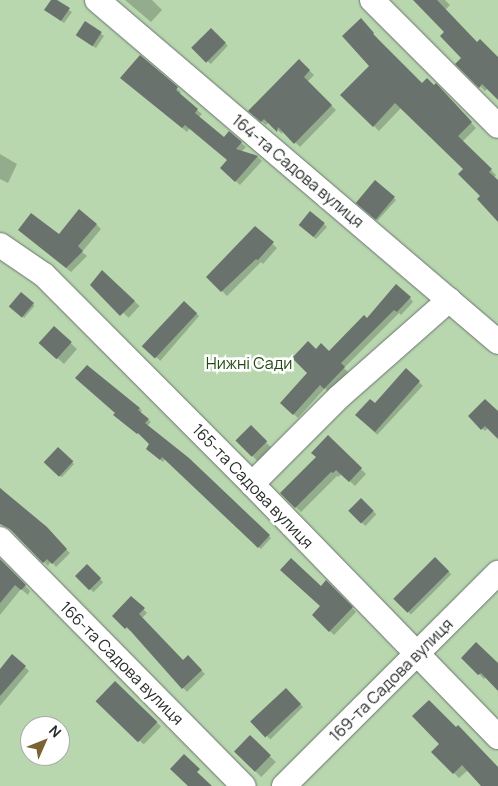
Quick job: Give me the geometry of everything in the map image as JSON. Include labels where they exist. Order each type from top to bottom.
[{"type":"street","name":"164-та Садова вулиця","points":[[98,0],[498,342]]},
{"type":"street","points":[[372,0],[498,126]]},
{"type":"street","name":"165-та Садова вулиця","points":[[0,245],[44,275],[252,484],[416,655],[498,737]]},
{"type":"street","points":[[252,484],[339,397],[449,300]]},
{"type":"street","name":"166-та Садова вулиця","points":[[0,539],[244,786]]},
{"type":"street","name":"169-та Садова вулиця","points":[[284,786],[498,573]]},
{"type":"green space","name":"Нижні Сади","points":[[0,0],[498,0],[498,786],[0,786]]},
{"type":"building","points":[[51,0],[57,0],[70,8],[61,21],[44,10]]},
{"type":"building","points":[[413,0],[437,0],[477,42],[480,39],[498,57],[498,100],[482,84],[479,88],[455,64],[461,58],[440,36],[444,32]]},
{"type":"building","points":[[361,18],[373,34],[422,83],[427,78],[434,85],[436,83],[472,122],[458,136],[492,169],[489,172],[498,180],[498,222],[477,199],[480,196],[458,174],[463,169],[395,103],[373,127],[340,95],[369,66],[342,36]]},
{"type":"building","points":[[85,21],[102,32],[93,46],[76,35]]},
{"type":"building","points":[[211,28],[226,43],[206,63],[191,48]]},
{"type":"building","points":[[140,55],[178,87],[176,90],[198,109],[195,113],[224,137],[229,131],[242,142],[236,149],[258,156],[235,182],[220,168],[227,160],[185,125],[182,128],[120,78]]},
{"type":"building","points":[[299,59],[310,70],[304,77],[332,105],[294,144],[278,127],[277,132],[264,119],[261,122],[248,111]]},
{"type":"building","points":[[375,180],[395,197],[376,220],[356,203]]},
{"type":"building","points":[[79,209],[97,224],[78,246],[83,251],[66,268],[18,230],[31,213],[59,234]]},
{"type":"building","points":[[310,211],[325,223],[313,237],[299,225]]},
{"type":"building","points":[[255,226],[274,242],[258,260],[256,259],[221,292],[206,277]]},
{"type":"building","points":[[102,270],[135,301],[120,316],[90,285]]},
{"type":"building","points":[[396,284],[411,297],[397,312],[394,310],[341,363],[345,367],[324,389],[320,385],[293,415],[280,403],[307,373],[292,358],[308,341],[316,349],[321,343],[329,351],[364,315],[367,318]]},
{"type":"building","points":[[21,292],[34,303],[22,317],[9,307]]},
{"type":"building","points":[[184,301],[197,313],[155,359],[142,346]]},
{"type":"building","points":[[54,326],[72,342],[56,359],[39,343]]},
{"type":"building","points":[[87,365],[140,408],[138,410],[149,419],[145,423],[189,458],[270,535],[258,548],[162,457],[160,460],[146,449],[149,444],[138,433],[113,415],[115,413],[75,378]]},
{"type":"building","points":[[406,368],[420,381],[375,432],[355,415],[370,399],[375,403]]},
{"type":"building","points":[[485,399],[498,411],[498,439],[485,426],[481,430],[468,416]]},
{"type":"building","points":[[251,425],[267,441],[252,457],[235,441]]},
{"type":"building","points":[[328,435],[362,468],[349,482],[336,470],[333,473],[331,472],[295,508],[280,493],[316,457],[311,453]]},
{"type":"building","points":[[58,447],[73,461],[59,477],[44,462]]},
{"type":"building","points":[[0,488],[47,527],[67,549],[52,564],[47,559],[43,563],[10,529],[0,524]]},
{"type":"building","points":[[361,498],[374,511],[361,523],[348,511]]},
{"type":"building","points":[[435,557],[449,571],[407,613],[393,599]]},
{"type":"building","points":[[291,558],[321,586],[326,580],[353,607],[329,632],[312,615],[320,606],[280,570]]},
{"type":"building","points":[[0,559],[26,585],[21,590],[15,585],[0,603]]},
{"type":"building","points":[[87,564],[101,578],[89,590],[75,576]]},
{"type":"building","points":[[131,596],[145,608],[139,614],[183,660],[188,655],[202,670],[182,689],[127,627],[125,629],[112,616]]},
{"type":"building","points":[[476,642],[498,663],[498,691],[481,673],[478,675],[461,658]]},
{"type":"building","points":[[12,654],[26,666],[0,696],[0,669]]},
{"type":"building","points":[[115,681],[157,722],[138,742],[96,701]]},
{"type":"building","points":[[286,688],[301,704],[265,738],[250,721]]},
{"type":"building","points":[[429,700],[456,727],[458,725],[498,767],[498,786],[481,786],[462,765],[453,774],[431,752],[439,744],[412,716]]},
{"type":"building","points":[[250,735],[271,755],[255,772],[234,752]]},
{"type":"building","points":[[184,754],[200,769],[197,772],[212,786],[188,786],[170,769]]}]
